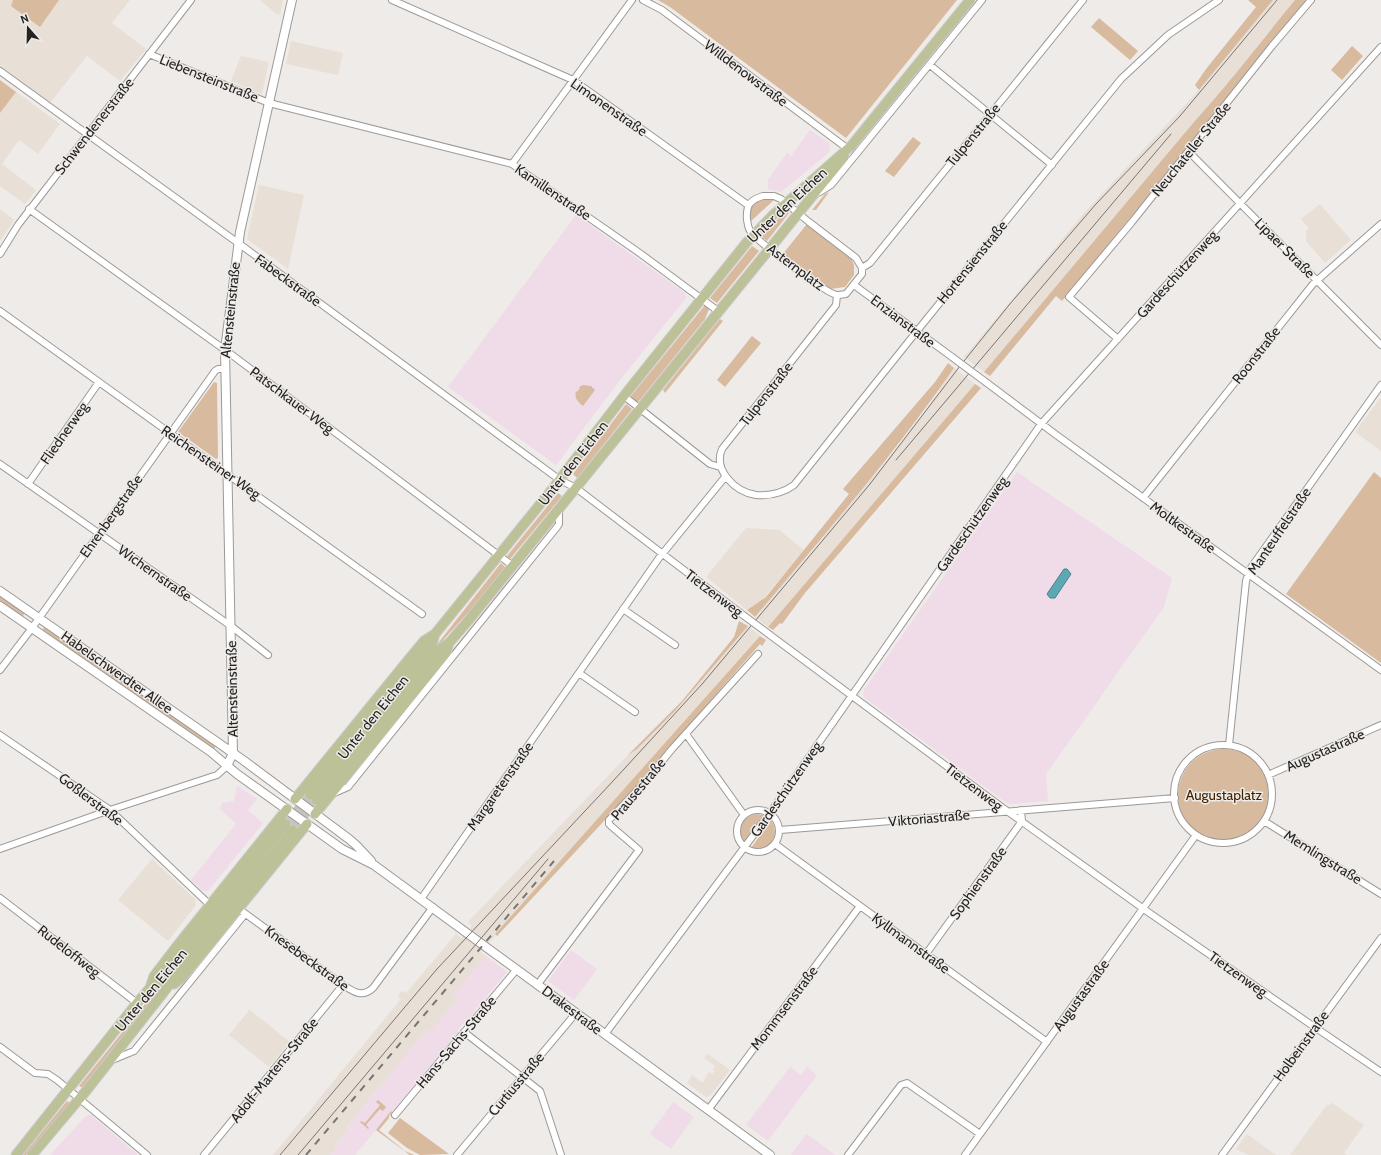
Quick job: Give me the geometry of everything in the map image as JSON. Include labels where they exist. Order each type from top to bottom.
[{"type":"main road","name":"Altensteinstraße","points":[[233,753],[228,474],[224,350],[238,243],[292,0]]},
{"type":"main road","name":"Unter den Eichen","points":[[850,147],[787,203],[754,235],[624,396],[560,480],[435,634],[432,644],[313,797],[438,650],[449,643],[513,566],[769,248],[838,166],[850,147],[970,0]]},
{"type":"main road","name":"Habelschwerdter Allee","points":[[0,591],[233,753],[315,814]]},
{"type":"main road","name":"Habelschwerdter Allee","points":[[0,606],[205,747],[236,774],[287,809]]},
{"type":"main road","points":[[149,989],[154,976],[210,904],[424,641],[435,634]]},
{"type":"main road","points":[[163,993],[181,978],[242,911],[307,824],[446,653],[449,643]]},
{"type":"main road","points":[[227,766],[233,753]]},
{"type":"main road","name":"Drakestraße","points":[[287,809],[342,849],[374,865],[433,907],[770,1155]]},
{"type":"main road","name":"Drakestraße","points":[[315,814],[356,844],[374,865]]},
{"type":"main road","name":"Unter den Eichen","points":[[16,1155],[137,1003],[149,989],[160,980],[289,827],[111,1060],[32,1155]]},
{"type":"street","name":"Schwendenerstraße","points":[[0,254],[14,229],[29,209],[88,135],[191,0]]},
{"type":"street","name":"Limonenstraße","points":[[392,0],[573,80],[748,205]]},
{"type":"street","points":[[512,164],[632,0]]},
{"type":"street","name":"Willdenowstraße","points":[[643,0],[662,10],[850,147]]},
{"type":"street","name":"Unter den Eichen","points":[[815,193],[820,192],[831,185],[982,0]]},
{"type":"street","name":"Tulpenstraße","points":[[862,268],[870,263],[1083,0]]},
{"type":"street","name":"Hortensienstraße","points":[[725,476],[741,490],[754,494],[763,495],[782,492],[794,484],[1121,79],[1168,35],[1219,0]]},
{"type":"street","name":"Neuchateller Straße","points":[[1118,339],[1068,297],[1189,152],[1272,46],[1311,0]]},
{"type":"street","name":"Gardeschützenweg","points":[[604,1034],[770,813],[1041,424],[1381,47]]},
{"type":"street","name":"Liebensteinstraße","points":[[149,54],[269,103]]},
{"type":"street","points":[[930,65],[1052,165]]},
{"type":"street","name":"Fabeckstraße","points":[[0,71],[238,243],[560,480],[576,488]]},
{"type":"street","name":"Kamillenstraße","points":[[269,103],[512,164],[591,218],[718,311]]},
{"type":"street","name":"Lipaer Straße","points":[[1189,152],[1381,345]]},
{"type":"street","points":[[748,205],[756,198],[767,196],[779,198],[787,203],[856,258],[862,268],[862,274],[854,285]]},
{"type":"street","name":"Asternplatz","points":[[748,205],[748,226],[754,235],[769,248],[825,290],[837,295],[846,294],[854,285]]},
{"type":"street","name":"Patschkauer Weg","points":[[29,209],[224,350],[513,566]]},
{"type":"street","name":"Roonstraße","points":[[1143,498],[1317,280],[1381,224]]},
{"type":"street","name":"Enzianstraße","points":[[854,285],[987,383]]},
{"type":"street","name":"Tulpenstraße","points":[[720,467],[719,460],[722,449],[836,305],[837,295]]},
{"type":"street","name":"Reichensteiner Weg","points":[[0,311],[422,614]]},
{"type":"street","name":"Ehrenbergstraße","points":[[0,670],[32,628],[215,370],[218,368],[225,368]]},
{"type":"street","name":"Fliednerweg","points":[[28,484],[99,382]]},
{"type":"street","name":"Moltkestraße","points":[[987,383],[1248,575],[1381,670]]},
{"type":"street","name":"Manteuffelstraße","points":[[1229,745],[1248,575],[1250,569],[1381,385]]},
{"type":"street","points":[[624,396],[710,464],[720,467],[725,476]]},
{"type":"street","name":"Wichernstraße","points":[[0,464],[231,626]]},
{"type":"street","name":"Margaretenstraße","points":[[421,899],[662,554],[725,476]]},
{"type":"street","name":"Tietzenweg","points":[[576,488],[743,615],[1007,811],[1143,908],[1315,1028],[1381,1072]]},
{"type":"street","name":"Unter den Eichen","points":[[331,795],[348,787],[547,539],[559,524],[559,510]]},
{"type":"street","points":[[623,609],[675,645]]},
{"type":"street","name":"Altensteinstraße","points":[[231,626],[268,655]]},
{"type":"street","name":"Prausestraße","points":[[538,984],[639,850],[609,824],[610,820],[758,654]]},
{"type":"street","points":[[579,673],[635,712]]},
{"type":"street","name":"Augustastraße","points":[[1268,775],[1381,726]]},
{"type":"street","points":[[686,734],[744,815]]},
{"type":"street","name":"Goßlerstraße","points":[[0,735],[110,810],[210,904]]},
{"type":"street","points":[[1229,745],[1239,748],[1252,754],[1263,765],[1268,775],[1272,794],[1270,810],[1264,821],[1250,835],[1234,842],[1209,841],[1196,835],[1181,819],[1174,798],[1177,779],[1182,768],[1190,758],[1208,748],[1229,745]]},
{"type":"street","points":[[0,849],[110,810],[217,775],[227,766]]},
{"type":"street","name":"Viktoriastraße","points":[[780,830],[1174,798]]},
{"type":"street","points":[[754,810],[770,813],[777,821],[780,830],[778,840],[771,848],[760,853],[744,848],[738,839],[737,829],[738,824],[744,815],[754,810]]},
{"type":"street","points":[[1021,810],[1022,821]]},
{"type":"street","name":"Sophienstraße","points":[[926,954],[1022,821]]},
{"type":"street","name":"Memlingstraße","points":[[1264,821],[1381,894]]},
{"type":"street","name":"Augustastraße","points":[[965,1155],[1196,835]]},
{"type":"street","name":"Kyllmannstraße","points":[[775,844],[1047,1042]]},
{"type":"street","name":"Rudeloffweg","points":[[0,898],[137,1003]]},
{"type":"street","name":"Mommsenstraße","points":[[708,1110],[860,906]]},
{"type":"street","name":"Knesebeckstraße","points":[[242,911],[353,992],[365,994],[372,990],[433,907]]},
{"type":"street","name":"Unter den Eichen","points":[[111,1060],[134,1051],[242,911]]},
{"type":"street","name":"Holbeinstraße","points":[[1222,1155],[1381,938]]},
{"type":"street","name":"Hans-Sachs-Straße","points":[[395,1115],[517,969]]},
{"type":"street","name":"Adolf-Martens-Straße","points":[[204,1155],[343,985]]},
{"type":"street","name":"Curtiusstraße","points":[[457,1155],[576,1013]]},
{"type":"street","points":[[464,1032],[540,1091],[560,1155]]},
{"type":"street","points":[[0,1047],[35,1073],[48,1074],[147,1155]]},
{"type":"street","points":[[848,1155],[901,1085],[908,1083],[980,1134]]},
{"type":"shaded area","points":[[0,0],[130,0],[112,23],[146,49],[120,81],[87,56],[50,103],[4,70],[0,69]]},
{"type":"shaded area","points":[[260,0],[283,0],[280,15],[276,14]]},
{"type":"shaded area","points":[[1273,0],[1295,0],[1222,92],[1194,122],[984,372],[964,357],[1084,213],[1199,90]]},
{"type":"shaded area","points":[[291,41],[343,53],[338,75],[286,64]]},
{"type":"shaded area","points":[[241,56],[269,62],[262,93],[260,94],[231,81]]},
{"type":"shaded area","points":[[0,80],[60,124],[38,154],[19,140],[2,164],[36,190],[25,204],[0,186]]},
{"type":"shaded area","points":[[810,130],[829,143],[830,150],[825,156],[781,192],[768,189],[768,180],[787,153],[791,156]]},
{"type":"shaded area","points":[[259,185],[304,195],[288,269],[247,239]]},
{"type":"shaded area","points":[[1320,204],[1351,240],[1325,263],[1306,241],[1306,231],[1309,228],[1301,219]]},
{"type":"shaded area","points":[[0,209],[14,220],[0,241]]},
{"type":"shaded area","points":[[576,215],[685,293],[686,298],[620,380],[556,465],[448,387]]},
{"type":"shaded area","points":[[954,368],[975,384],[768,627],[755,617],[894,451],[927,408]]},
{"type":"shaded area","points":[[1381,397],[1381,451],[1355,432]]},
{"type":"shaded area","points":[[1017,472],[1172,578],[1164,607],[1046,774],[1048,801],[1008,804],[865,698],[863,694],[864,690]]},
{"type":"shaded area","points":[[746,528],[779,530],[804,550],[765,597],[747,610],[706,577]]},
{"type":"shaded area","points":[[748,626],[760,636],[480,952],[486,956],[453,995],[458,999],[430,1032],[427,1030],[359,1111],[347,1128],[348,1130],[335,1146],[336,1148],[330,1155],[273,1155],[401,999],[398,996],[401,991],[406,993],[456,934],[461,938],[472,926],[468,922],[628,755],[637,749],[675,711]]},
{"type":"shaded area","points":[[237,786],[257,799],[248,810],[263,823],[208,891],[203,891],[191,880],[236,824],[220,809],[222,803],[234,801]]},
{"type":"shaded area","points":[[152,859],[195,899],[196,905],[168,941],[118,900]]},
{"type":"shaded area","points":[[571,950],[597,969],[574,1000],[548,981]]},
{"type":"shaded area","points":[[486,956],[507,972],[475,1010],[476,1011],[469,1019],[467,1018],[458,1030],[458,1033],[355,1155],[330,1155],[348,1130],[347,1129],[359,1111],[427,1030],[430,1032],[457,999],[453,995]]},
{"type":"shaded area","points":[[250,1009],[290,1042],[269,1067],[229,1035]]},
{"type":"shaded area","points":[[708,1054],[730,1070],[710,1096],[706,1097],[687,1083],[692,1075],[703,1082],[709,1072],[712,1074],[715,1071],[713,1069],[715,1066],[704,1058]]},
{"type":"shaded area","points":[[790,1067],[801,1075],[807,1067],[817,1075],[768,1141],[746,1125]]},
{"type":"shaded area","points":[[673,1102],[694,1117],[671,1149],[650,1134]]},
{"type":"shaded area","points":[[1332,1103],[1364,1125],[1344,1153],[1347,1155],[1290,1155],[1326,1106]]},
{"type":"shaded area","points":[[91,1115],[138,1155],[50,1155],[86,1116]]},
{"type":"shaded area","points":[[807,1134],[835,1155],[791,1155]]},
{"type":"shaded area","points":[[1247,1134],[1276,1155],[1249,1155],[1236,1149]]},
{"type":"green space","points":[[13,0],[59,0],[40,27],[11,6]]},
{"type":"green space","points":[[658,0],[957,0],[846,138],[670,7]]},
{"type":"green space","points":[[1248,0],[1273,0],[1199,90],[1195,85],[1256,7]]},
{"type":"green space","points":[[1295,0],[1306,0],[1062,301],[1056,296],[990,376],[984,372],[1220,92]]},
{"type":"green space","points":[[1099,18],[1138,51],[1130,60],[1091,27]]},
{"type":"green space","points":[[1352,46],[1363,56],[1342,80],[1331,70]]},
{"type":"green space","points":[[0,80],[16,92],[0,113]]},
{"type":"green space","points":[[913,137],[921,143],[894,177],[885,171]]},
{"type":"green space","points":[[829,192],[816,210],[812,210],[825,194]]},
{"type":"green space","points":[[765,198],[775,199],[750,222],[752,207],[754,204]]},
{"type":"green space","points":[[787,210],[790,212],[767,241],[761,236]]},
{"type":"green space","points":[[807,224],[851,258],[854,265],[854,275],[845,287],[830,289],[824,286],[782,255]]},
{"type":"green space","points":[[752,246],[759,251],[717,303],[710,298]]},
{"type":"green space","points":[[705,305],[709,309],[705,319],[637,402],[631,396]]},
{"type":"green space","points":[[720,319],[723,321],[665,393],[663,390]]},
{"type":"green space","points":[[752,336],[761,343],[725,387],[717,380]]},
{"type":"green space","points":[[948,363],[954,368],[907,432],[858,494],[755,617],[747,610],[766,597],[849,494],[843,489],[935,382]]},
{"type":"green space","points":[[214,382],[217,383],[218,458],[216,459],[178,432]]},
{"type":"green space","points":[[975,384],[981,388],[805,593],[782,624],[780,623],[773,630],[768,627]]},
{"type":"green space","points":[[583,385],[591,386],[595,390],[583,406],[577,400],[576,391],[577,392],[580,388],[579,387]]},
{"type":"green space","points":[[626,404],[632,409],[577,478],[573,474]]},
{"type":"green space","points":[[1374,472],[1381,478],[1381,663],[1286,594]]},
{"type":"green space","points":[[558,493],[562,496],[510,559],[507,556]]},
{"type":"green space","points":[[555,524],[438,670],[438,668]]},
{"type":"green space","points":[[501,563],[505,567],[475,605],[424,661]]},
{"type":"green space","points":[[0,595],[25,612],[22,618],[0,603]]},
{"type":"green space","points":[[739,621],[748,626],[675,711],[637,749],[628,755],[682,701],[734,637]]},
{"type":"green space","points":[[45,626],[216,745],[214,749],[41,632]]},
{"type":"green space","points":[[760,636],[766,640],[762,646],[760,644],[643,779],[497,936],[495,934]]},
{"type":"green space","name":"Augustaplatz","points":[[1224,749],[1242,752],[1257,762],[1267,777],[1270,795],[1267,813],[1257,828],[1242,838],[1224,841],[1206,838],[1191,828],[1181,813],[1178,795],[1181,777],[1191,762],[1206,752]]},
{"type":"green space","points":[[757,814],[763,816],[743,843],[739,833],[741,824],[747,818]]},
{"type":"green space","points":[[771,820],[775,833],[770,844],[762,849],[751,848]]},
{"type":"green space","points":[[238,914],[239,916],[133,1049],[132,1048]]},
{"type":"green space","points":[[179,962],[182,962],[83,1088],[79,1086]]},
{"type":"green space","points":[[378,1100],[386,1107],[383,1111],[380,1109],[366,1125],[369,1128],[368,1129],[360,1122],[365,1123],[380,1105],[376,1102]]},
{"type":"green space","points":[[67,1101],[70,1103],[26,1155],[23,1155]]},
{"type":"green space","points":[[391,1111],[392,1112],[389,1118],[379,1130],[405,1151],[414,1155],[410,1155],[376,1130]]},
{"type":"green space","points":[[400,1118],[449,1154],[420,1155],[407,1148],[388,1133]]},
{"type":"water","points":[[1064,569],[1067,569],[1071,574],[1055,598],[1050,598],[1047,594]]},
{"type":"tunnel","points":[[286,824],[310,795]]},
{"type":"tunnel","points":[[293,830],[316,800]]},
{"type":"tram line","points":[[280,1155],[437,969],[703,683],[870,484],[960,366],[1009,305],[1096,204],[1180,116],[1277,0]]},
{"type":"tram line","points":[[896,460],[1171,134]]},
{"type":"tram line","points":[[298,1155],[548,859]]},
{"type":"railway","points":[[306,1155],[554,861]]}]
